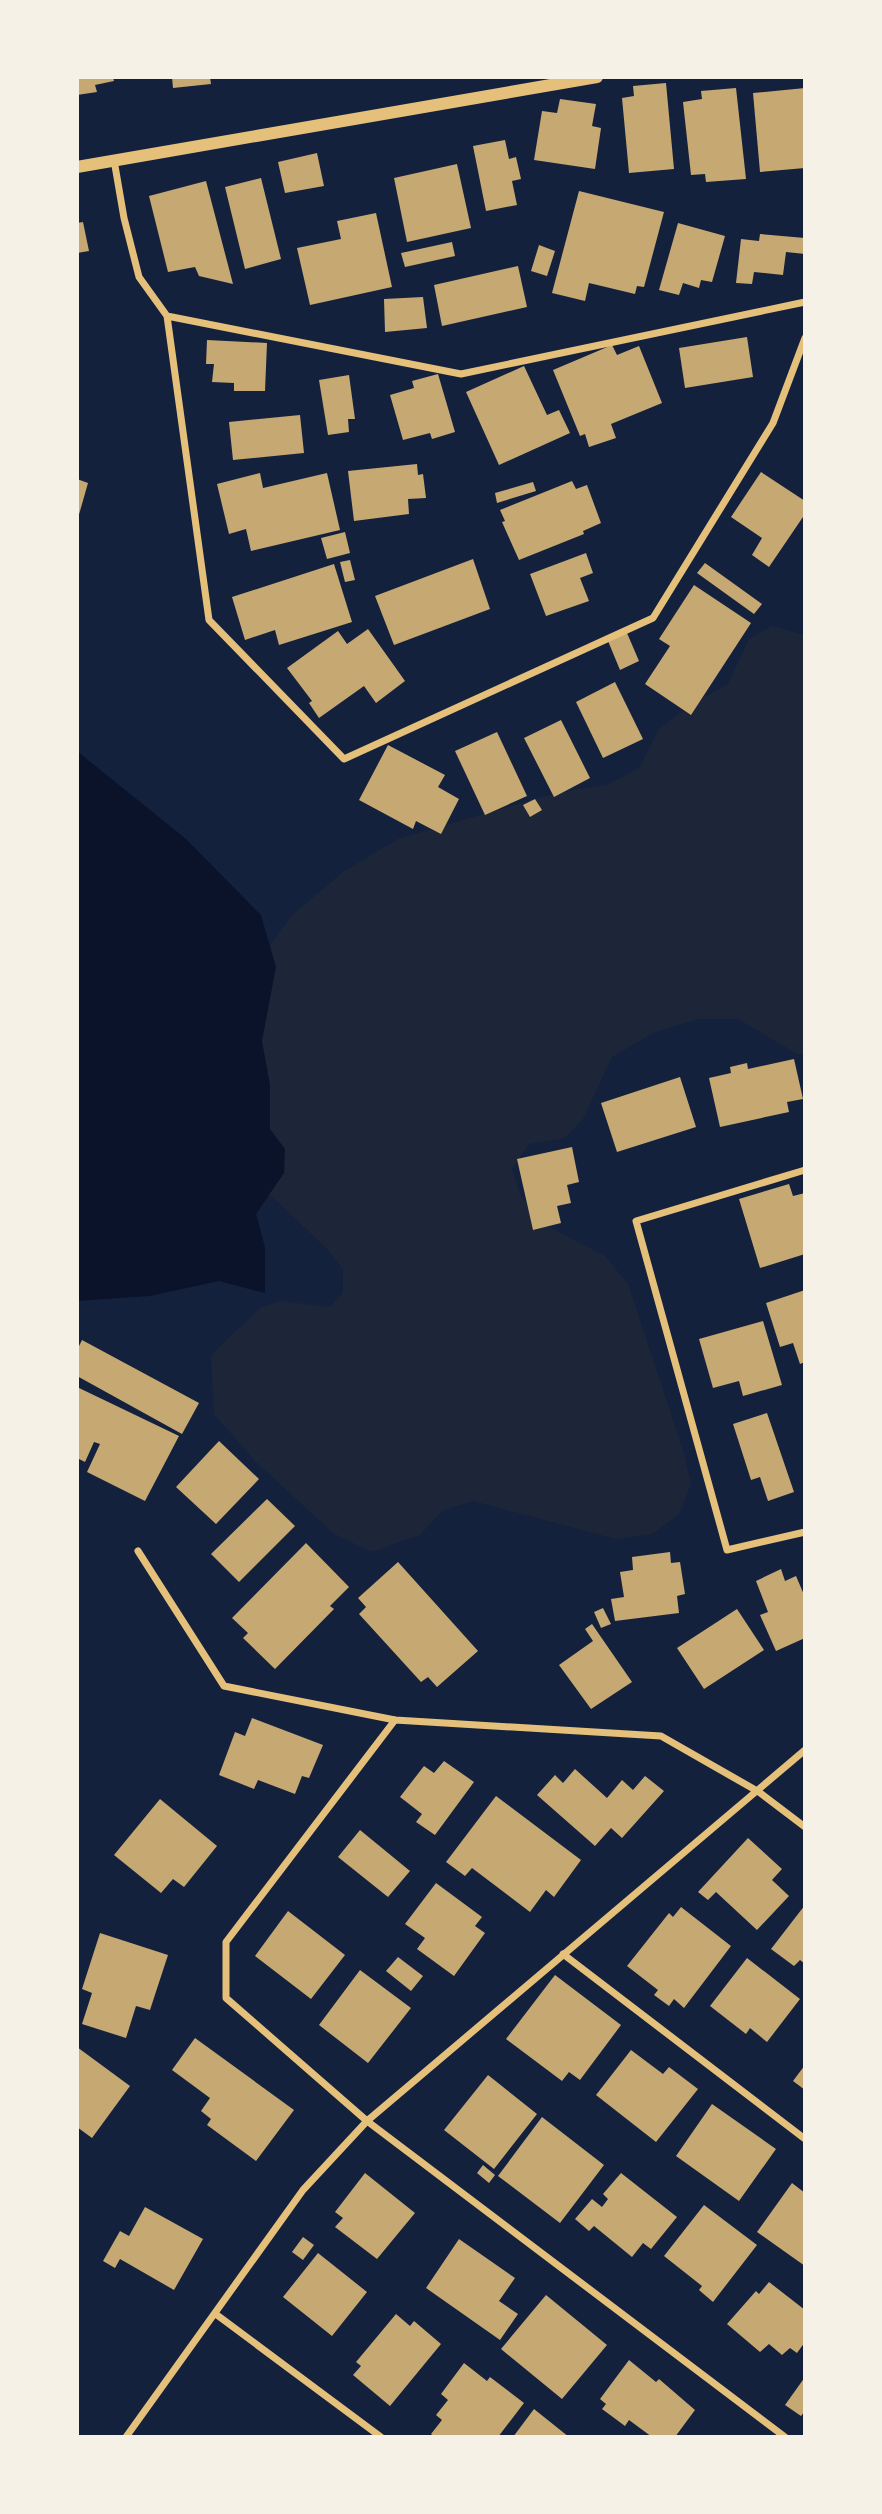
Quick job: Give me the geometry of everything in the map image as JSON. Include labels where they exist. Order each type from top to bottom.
[{"type":"street","points":[[77,167],[597,77]]},
{"type":"street","points":[[114,160],[124,218],[139,277],[167,316],[209,620],[344,759],[653,618],[773,423],[805,338]]},
{"type":"street","points":[[167,316],[461,374],[805,302]]},
{"type":"street","points":[[805,1170],[636,1222],[727,1550],[805,1532]]},
{"type":"street","points":[[138,1551],[224,1686],[395,1720],[661,1736],[759,1792],[805,1827]]},
{"type":"street","points":[[395,1720],[226,1942],[226,1998],[368,2121],[785,2437]]},
{"type":"street","points":[[126,2437],[303,2190],[368,2121],[563,1954],[759,1792],[805,1750]]},
{"type":"street","points":[[563,1954],[805,2139]]},
{"type":"street","points":[[216,2315],[381,2437]]},
{"type":"shaded area","points":[[772,626],[805,635],[805,1055],[797,1054],[738,1019],[698,1019],[653,1033],[612,1057],[583,1119],[565,1138],[529,1144],[512,1169],[520,1194],[537,1221],[605,1256],[628,1284],[683,1450],[691,1484],[679,1514],[652,1534],[616,1539],[473,1501],[443,1510],[420,1535],[371,1552],[333,1533],[255,1461],[214,1414],[211,1355],[260,1308],[280,1301],[330,1307],[343,1293],[343,1269],[329,1251],[259,1184],[259,961],[291,916],[343,872],[398,839],[559,792],[607,785],[639,768],[659,729],[692,704],[728,684],[749,639]]},
{"type":"shaded area","points":[[77,751],[186,839],[261,915],[276,967],[262,1041],[270,1085],[270,1129],[285,1149],[284,1173],[256,1214],[265,1247],[265,1293],[219,1281],[150,1296],[77,1301]]},
{"type":"building","points":[[77,77],[113,77],[114,81],[95,85],[97,92],[77,95]]},
{"type":"building","points":[[172,77],[210,77],[211,84],[173,88]]},
{"type":"building","points":[[666,83],[674,169],[629,173],[622,98],[634,96],[633,86]]},
{"type":"building","points":[[736,88],[746,179],[706,182],[705,174],[691,175],[683,102],[702,99],[701,91]]},
{"type":"building","points":[[805,88],[805,168],[760,172],[753,93]]},
{"type":"building","points":[[560,99],[596,104],[592,126],[601,128],[595,169],[534,160],[542,111],[557,113]]},
{"type":"building","points":[[505,140],[509,159],[516,157],[521,179],[512,181],[517,205],[486,211],[473,146]]},
{"type":"building","points":[[317,153],[324,186],[285,193],[278,162]]},
{"type":"building","points":[[457,164],[471,228],[407,242],[394,178]]},
{"type":"building","points":[[261,178],[281,259],[245,269],[225,187]]},
{"type":"building","points":[[206,181],[233,284],[199,276],[195,267],[168,272],[149,196]]},
{"type":"building","points":[[579,191],[664,212],[644,287],[637,286],[635,294],[589,283],[585,301],[552,293]]},
{"type":"building","points":[[376,213],[392,287],[310,305],[297,248],[341,239],[337,221]]},
{"type":"building","points":[[83,222],[89,251],[77,253],[77,223]]},
{"type":"building","points":[[678,223],[725,236],[712,282],[701,280],[699,288],[683,283],[679,295],[659,290]]},
{"type":"building","points":[[760,234],[805,238],[805,254],[786,252],[783,275],[754,272],[752,284],[736,283],[741,239],[759,241]]},
{"type":"building","points":[[452,242],[455,256],[405,267],[401,253]]},
{"type":"building","points":[[539,245],[555,251],[547,276],[531,271]]},
{"type":"building","points":[[518,266],[527,307],[442,326],[434,285]]},
{"type":"building","points":[[423,297],[427,328],[385,332],[384,299]]},
{"type":"building","points":[[747,337],[753,377],[685,388],[679,348]]},
{"type":"building","points":[[207,340],[267,343],[265,391],[234,391],[234,383],[212,382],[214,364],[206,364]]},
{"type":"building","points":[[612,345],[617,355],[639,346],[662,403],[611,424],[616,438],[589,447],[585,434],[580,436],[553,370]]},
{"type":"building","points":[[524,366],[547,415],[559,410],[570,433],[499,465],[466,392]]},
{"type":"building","points":[[438,374],[455,432],[432,439],[430,433],[403,440],[390,395],[414,388],[412,381]]},
{"type":"building","points":[[349,375],[355,419],[348,419],[349,432],[328,435],[319,380]]},
{"type":"building","points":[[300,415],[304,453],[233,460],[229,422]]},
{"type":"building","points":[[417,464],[418,475],[423,474],[426,498],[408,499],[409,514],[354,521],[348,471]]},
{"type":"building","points":[[761,472],[805,501],[805,514],[769,567],[752,555],[762,538],[731,517]]},
{"type":"building","points":[[260,473],[263,488],[327,473],[340,530],[251,551],[246,529],[229,534],[217,484]]},
{"type":"building","points":[[77,479],[88,483],[78,518],[77,518]]},
{"type":"building","points":[[572,481],[576,489],[587,485],[601,523],[583,531],[584,534],[519,560],[502,522],[505,521],[500,510]]},
{"type":"building","points":[[533,482],[536,491],[497,503],[495,493]]},
{"type":"building","points":[[345,532],[350,553],[327,559],[321,538]]},
{"type":"building","points":[[586,553],[593,573],[580,578],[589,601],[546,616],[530,574]]},
{"type":"building","points":[[473,559],[490,609],[394,645],[375,596]]},
{"type":"building","points":[[350,560],[355,580],[345,582],[340,562]]},
{"type":"building","points":[[705,563],[762,604],[754,614],[697,573]]},
{"type":"building","points":[[334,564],[352,622],[279,645],[275,630],[245,640],[232,597]]},
{"type":"building","points":[[694,585],[751,623],[691,715],[645,684],[670,646],[659,639]]},
{"type":"building","points":[[368,629],[405,681],[376,703],[364,686],[319,718],[309,703],[312,701],[287,668],[338,631],[347,644]]},
{"type":"building","points":[[627,633],[639,661],[620,670],[608,641]]},
{"type":"building","points":[[615,682],[643,739],[603,758],[576,702]]},
{"type":"building","points":[[561,720],[590,778],[554,797],[524,738]]},
{"type":"building","points":[[497,732],[527,796],[485,815],[455,751]]},
{"type":"building","points":[[388,745],[445,775],[438,787],[459,799],[441,834],[416,821],[413,829],[359,800]]},
{"type":"building","points":[[535,799],[542,810],[530,817],[523,805]]},
{"type":"building","points":[[794,1059],[803,1099],[787,1102],[789,1112],[720,1127],[709,1078],[731,1073],[730,1067],[747,1063],[748,1069]]},
{"type":"building","points":[[680,1077],[696,1127],[617,1152],[601,1103]]},
{"type":"building","points":[[572,1147],[579,1182],[567,1185],[571,1203],[557,1206],[561,1223],[533,1230],[517,1159]]},
{"type":"building","points":[[789,1184],[793,1196],[805,1193],[805,1254],[760,1268],[739,1199]]},
{"type":"building","points":[[805,1290],[805,1362],[800,1364],[793,1343],[780,1347],[766,1303]]},
{"type":"building","points":[[763,1321],[782,1385],[743,1396],[739,1381],[713,1388],[699,1339]]},
{"type":"building","points":[[82,1340],[199,1403],[182,1434],[77,1376],[77,1350]]},
{"type":"building","points":[[77,1387],[179,1436],[145,1501],[87,1472],[100,1444],[94,1442],[85,1462],[77,1458]]},
{"type":"building","points":[[767,1413],[794,1492],[768,1501],[760,1477],[751,1480],[733,1424]]},
{"type":"building","points":[[219,1441],[259,1479],[216,1524],[176,1487]]},
{"type":"building","points":[[267,1499],[295,1526],[239,1582],[211,1554]]},
{"type":"building","points":[[306,1543],[349,1587],[330,1606],[334,1609],[275,1669],[243,1638],[248,1633],[232,1618]]},
{"type":"building","points":[[670,1552],[671,1563],[680,1562],[685,1594],[677,1596],[679,1613],[615,1621],[611,1599],[624,1597],[620,1572],[633,1570],[632,1557]]},
{"type":"building","points":[[398,1562],[478,1651],[437,1687],[428,1677],[421,1682],[359,1614],[366,1607],[358,1598]]},
{"type":"building","points":[[781,1569],[785,1581],[796,1576],[805,1597],[805,1638],[776,1651],[760,1615],[768,1612],[756,1581]]},
{"type":"building","points":[[603,1608],[611,1624],[601,1628],[594,1612]]},
{"type":"building","points":[[737,1609],[764,1650],[704,1689],[677,1648]]},
{"type":"building","points":[[592,1624],[632,1682],[591,1709],[559,1665],[593,1641],[585,1629]]},
{"type":"building","points":[[252,1718],[323,1745],[309,1778],[302,1776],[295,1794],[258,1780],[254,1789],[219,1775],[235,1732],[245,1736]]},
{"type":"building","points":[[444,1761],[474,1782],[435,1835],[416,1822],[422,1814],[400,1797],[424,1766],[434,1773]]},
{"type":"building","points":[[575,1769],[607,1798],[622,1780],[633,1790],[645,1776],[664,1791],[622,1838],[611,1828],[595,1846],[537,1795],[555,1775],[563,1783]]},
{"type":"building","points":[[496,1796],[581,1860],[554,1897],[546,1890],[530,1912],[472,1868],[465,1876],[446,1862]]},
{"type":"building","points":[[160,1799],[217,1846],[184,1887],[173,1879],[161,1893],[114,1855]]},
{"type":"building","points":[[360,1830],[410,1871],[388,1897],[338,1857]]},
{"type":"building","points":[[748,1838],[782,1869],[772,1880],[789,1896],[757,1930],[716,1892],[708,1900],[698,1892]]},
{"type":"building","points":[[436,1883],[482,1917],[475,1926],[485,1933],[454,1976],[417,1949],[425,1938],[405,1924]]},
{"type":"building","points":[[805,1905],[805,1964],[800,1960],[794,1966],[771,1949]]},
{"type":"building","points":[[681,1907],[731,1946],[684,2008],[674,1999],[669,2006],[654,1995],[658,1990],[627,1966],[669,1913],[673,1917]]},
{"type":"building","points":[[288,1911],[345,1955],[311,1999],[255,1956]]},
{"type":"building","points":[[100,1933],[168,1955],[150,2010],[136,2006],[126,2038],[82,2024],[92,1993],[82,1989]]},
{"type":"building","points":[[398,1957],[423,1976],[411,1991],[386,1971]]},
{"type":"building","points":[[747,1958],[800,1999],[767,2042],[750,2028],[746,2034],[710,2006]]},
{"type":"building","points":[[360,1970],[411,2008],[368,2063],[319,2025]]},
{"type":"building","points":[[555,1975],[621,2025],[580,2080],[569,2072],[562,2081],[506,2039]]},
{"type":"building","points":[[195,2038],[294,2110],[256,2161],[207,2125],[211,2119],[201,2111],[210,2098],[172,2070]]},
{"type":"building","points":[[77,2047],[130,2086],[92,2138],[77,2127]]},
{"type":"building","points":[[631,2050],[663,2074],[669,2067],[698,2089],[656,2142],[596,2095]]},
{"type":"building","points":[[805,2065],[805,2090],[793,2081]]},
{"type":"building","points":[[488,2075],[537,2114],[494,2169],[444,2130]]},
{"type":"building","points":[[712,2104],[776,2149],[739,2201],[676,2156]]},
{"type":"building","points":[[542,2117],[604,2165],[560,2223],[498,2176]]},
{"type":"building","points":[[483,2165],[495,2175],[489,2183],[477,2173]]},
{"type":"building","points":[[365,2173],[415,2213],[377,2259],[335,2227],[343,2218],[335,2212]]},
{"type":"building","points":[[621,2173],[677,2217],[651,2249],[643,2243],[632,2257],[594,2226],[589,2231],[575,2219],[592,2199],[602,2207],[608,2199],[603,2194]]},
{"type":"building","points":[[792,2183],[805,2193],[805,2266],[757,2232]]},
{"type":"building","points":[[704,2205],[757,2245],[713,2302],[699,2290],[702,2286],[664,2256]]},
{"type":"building","points":[[145,2207],[203,2239],[174,2290],[120,2259],[115,2268],[103,2261],[120,2231],[129,2236]]},
{"type":"building","points":[[303,2237],[314,2245],[303,2260],[292,2252]]},
{"type":"building","points":[[459,2239],[515,2278],[499,2301],[518,2314],[500,2340],[426,2288]]},
{"type":"building","points":[[318,2253],[367,2292],[332,2336],[283,2297]]},
{"type":"building","points":[[769,2282],[805,2310],[805,2342],[797,2353],[790,2348],[782,2355],[769,2344],[760,2352],[727,2324],[756,2291],[759,2294]]},
{"type":"building","points":[[546,2295],[607,2345],[562,2399],[501,2349]]},
{"type":"building","points":[[396,2314],[410,2326],[414,2321],[441,2344],[390,2406],[353,2375],[361,2366],[356,2362]]},
{"type":"building","points":[[629,2360],[656,2382],[659,2379],[695,2410],[675,2437],[652,2437],[629,2420],[625,2426],[602,2409],[606,2404],[600,2399]]},
{"type":"building","points":[[464,2363],[487,2381],[490,2377],[524,2403],[498,2437],[435,2437],[431,2434],[442,2420],[436,2415],[448,2400],[441,2394]]},
{"type":"building","points":[[805,2377],[805,2411],[801,2416],[785,2405]]},
{"type":"building","points":[[534,2409],[569,2437],[513,2437]]}]
